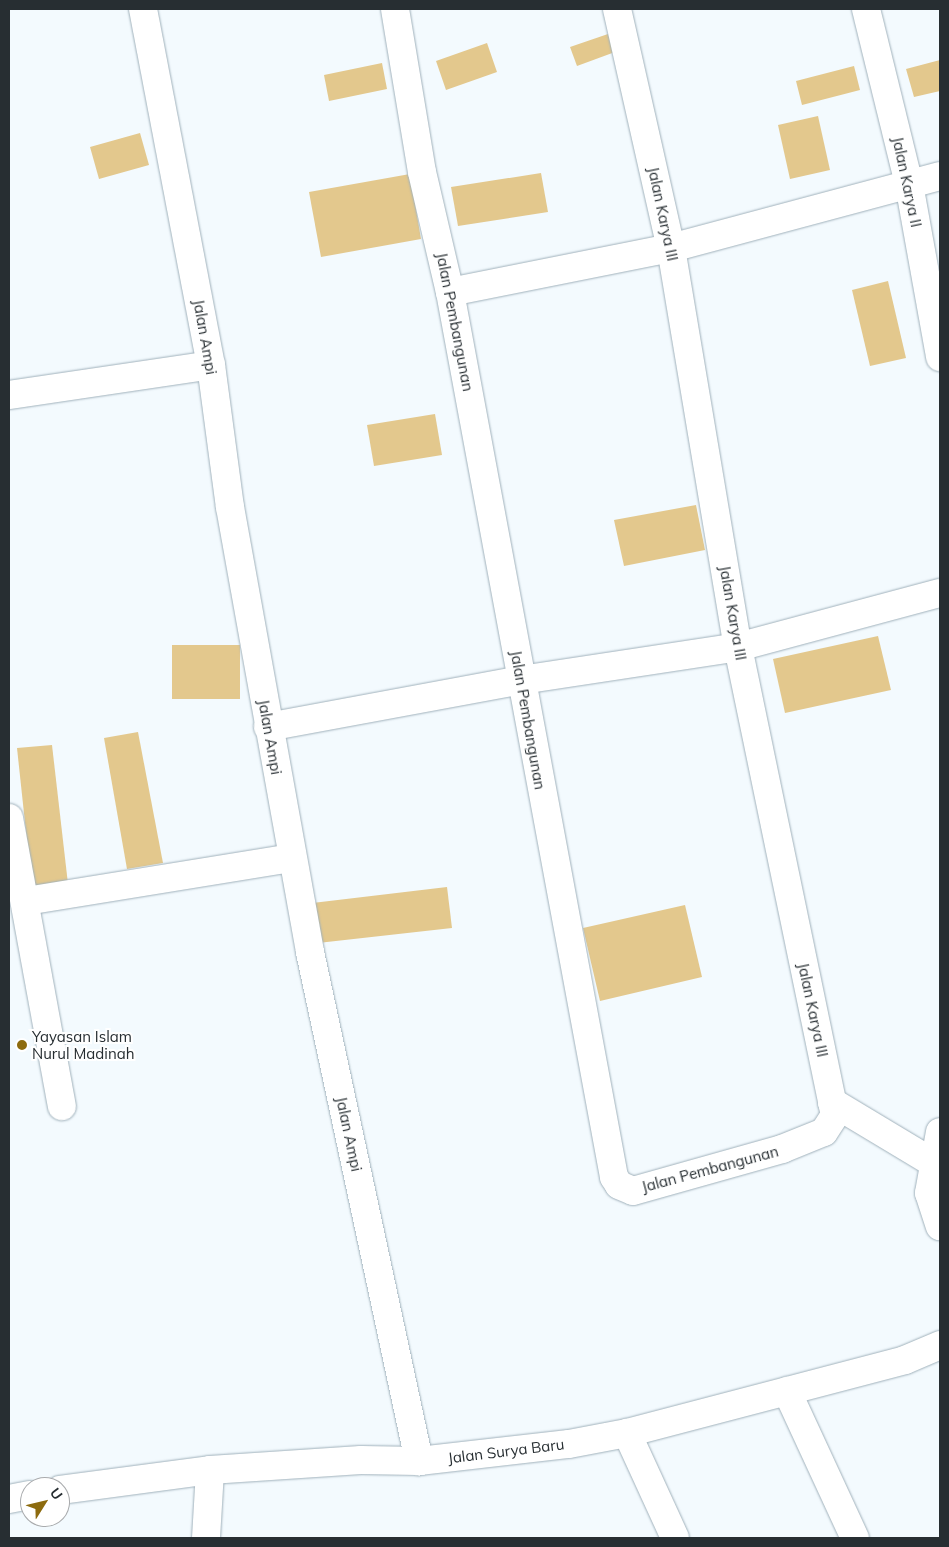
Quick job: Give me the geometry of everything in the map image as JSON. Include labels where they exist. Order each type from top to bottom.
[{"type":"street","name":"Jalan Ampi","points":[[143,9],[211,365],[230,507],[292,858],[419,1461]]},
{"type":"street","name":"Jalan Pembangunan","points":[[395,9],[422,172],[450,292],[607,1148],[614,1177],[619,1185],[632,1190],[782,1149],[824,1132],[835,1115],[832,1102]]},
{"type":"street","name":"Jalan Karya III","points":[[617,9],[671,248],[738,647],[832,1102]]},
{"type":"street","name":"Jalan Karya II","points":[[866,9],[909,184],[940,358]]},
{"type":"street","points":[[450,292],[671,248],[940,176]]},
{"type":"street","points":[[9,396],[211,365]]},
{"type":"street","points":[[268,726],[521,680],[738,647],[940,592]]},
{"type":"street","points":[[9,818],[26,901],[62,1106]]},
{"type":"street","points":[[26,901],[292,858]]},
{"type":"street","points":[[832,1102],[932,1162]]},
{"type":"street","points":[[940,1132],[932,1162],[929,1193],[940,1226]]},
{"type":"street","name":"Jalan Surya Baru","points":[[70,1489],[210,1470],[361,1460],[419,1461],[627,1433],[905,1360],[940,1345]]},
{"type":"street","points":[[787,1391],[855,1538]]},
{"type":"street","points":[[627,1433],[675,1538]]},
{"type":"street","points":[[206,1538],[210,1470]]},
{"type":"building","points":[[608,34],[615,52],[577,66],[570,47]]},
{"type":"building","points":[[487,43],[497,72],[446,90],[436,61]]},
{"type":"building","points":[[940,60],[940,91],[914,97],[906,69]]},
{"type":"building","points":[[382,63],[387,89],[329,101],[324,75]]},
{"type":"building","points":[[854,66],[860,90],[802,105],[796,81]]},
{"type":"building","points":[[818,116],[830,170],[790,179],[778,125]]},
{"type":"building","points":[[140,133],[149,165],[99,179],[90,147]]},
{"type":"building","points":[[541,173],[548,212],[458,226],[451,187]]},
{"type":"building","points":[[410,174],[421,239],[321,257],[309,192]]},
{"type":"building","points":[[888,281],[906,358],[870,366],[852,290]]},
{"type":"building","points":[[435,414],[442,455],[374,466],[367,425]]},
{"type":"building","points":[[696,505],[705,550],[624,566],[614,520]]},
{"type":"building","points":[[878,636],[891,690],[785,713],[773,659]]},
{"type":"building","points":[[172,645],[240,645],[240,699],[172,699]]},
{"type":"building","points":[[138,732],[163,863],[127,869],[104,738]]},
{"type":"building","points":[[52,745],[68,884],[32,888],[17,748]]},
{"type":"building","points":[[447,887],[452,928],[309,944],[304,904]]},
{"type":"building","points":[[685,905],[702,977],[600,1001],[583,928]]},
{"type":"place","name":"Yayasan Islam Nurul Madinah","points":[[22,1045]]}]
